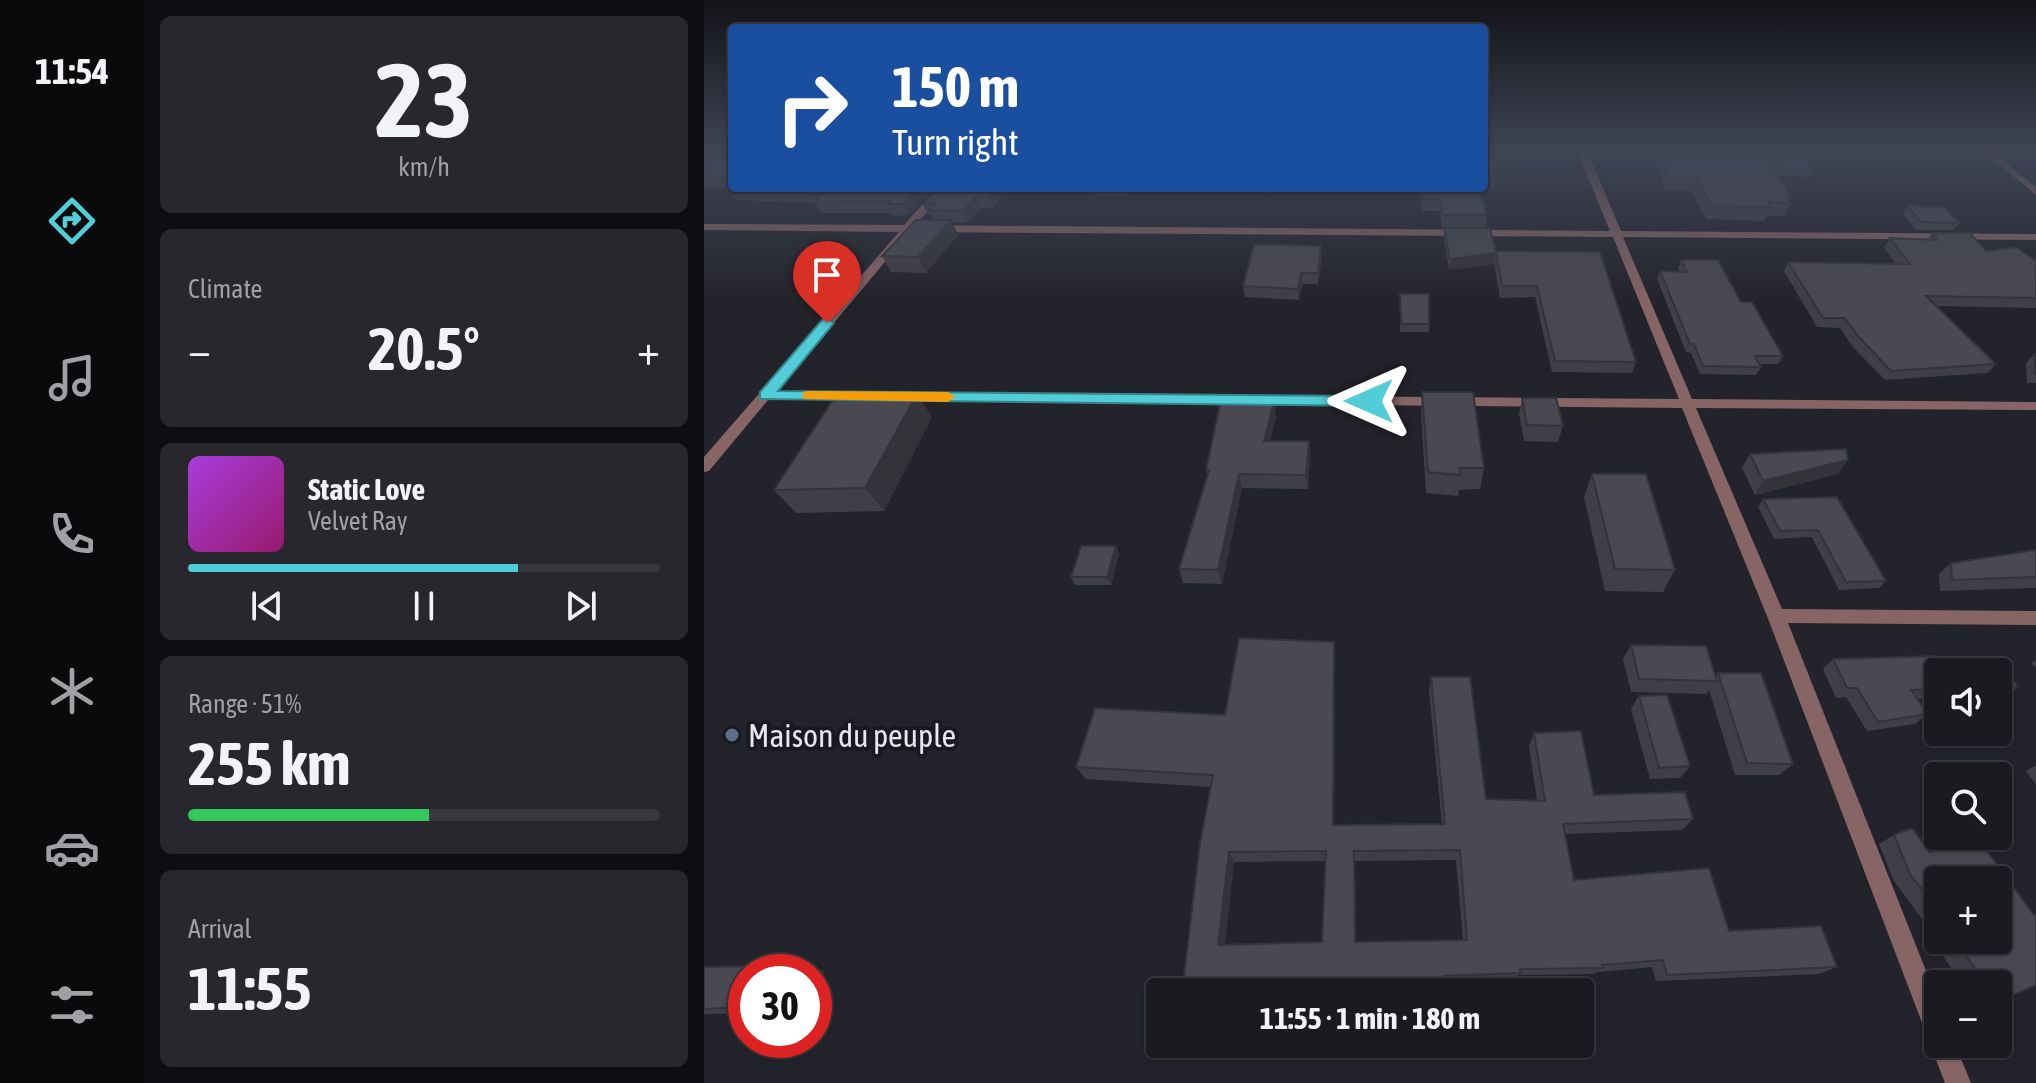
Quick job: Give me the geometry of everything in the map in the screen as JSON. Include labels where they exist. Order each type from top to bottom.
[{"type":"street","points":[[704,467],[929,204]]},
{"type":"street","points":[[1604,204],[1776,616],[1924,996]]},
{"type":"street","points":[[704,227],[2036,237]]},
{"type":"street","points":[[765,396],[2036,406]]},
{"type":"street","points":[[1776,616],[2036,618]]},
{"type":"street","points":[[1948,1058],[1958,1083]]},
{"type":"building","points":[[935,204],[969,204],[963,211],[929,210]]},
{"type":"building","points":[[1441,204],[1484,204],[1487,215],[1442,215]]},
{"type":"building","points":[[1710,204],[1769,204],[1771,207]]},
{"type":"building","points":[[1907,206],[1945,207],[1959,223],[1921,222]]},
{"type":"building","points":[[916,220],[951,220],[918,257],[882,256]]},
{"type":"building","points":[[1444,228],[1490,228],[1496,251],[1600,252],[1636,362],[1555,361],[1537,286],[1502,286],[1496,253],[1450,259]]},
{"type":"building","points":[[1932,233],[1970,233],[1986,251],[2016,247],[2036,261],[2036,298],[1926,296],[1996,364],[1891,371],[1845,318],[1823,318],[1788,262],[1910,264],[1890,238],[1937,240]]},
{"type":"building","points":[[1254,244],[1321,246],[1318,273],[1301,273],[1298,289],[1243,286]]},
{"type":"building","points":[[1681,260],[1718,260],[1741,302],[1752,302],[1783,356],[1755,356],[1761,367],[1703,366],[1694,344],[1690,344],[1660,271],[1687,272]]},
{"type":"building","points":[[1400,294],[1429,294],[1429,324],[1401,324]]},
{"type":"building","points":[[1422,392],[1473,392],[1484,468],[1459,468],[1461,475],[1428,472]]},
{"type":"building","points":[[917,394],[865,488],[774,490],[836,395]]},
{"type":"building","points":[[1522,398],[1556,398],[1563,426],[1527,425]]},
{"type":"building","points":[[1221,399],[1274,402],[1264,441],[1309,441],[1306,475],[1239,474],[1218,570],[1179,569],[1209,470],[1206,470]]},
{"type":"building","points":[[1846,449],[1848,460],[1763,481],[1750,454]]},
{"type":"building","points":[[1592,474],[1646,474],[1675,570],[1615,569]]},
{"type":"building","points":[[1837,497],[1886,581],[1846,582],[1818,530],[1780,531],[1763,499]]},
{"type":"building","points":[[1081,546],[1116,546],[1107,577],[1071,577]]},
{"type":"building","points":[[2036,550],[2036,577],[1952,580],[1951,563]]},
{"type":"building","points":[[1239,638],[1334,642],[1333,825],[1445,824],[1431,677],[1470,677],[1486,799],[1545,801],[1534,733],[1581,731],[1594,795],[1685,792],[1693,819],[1563,824],[1574,880],[1709,868],[1729,931],[1821,926],[1837,967],[1667,975],[1663,960],[1602,965],[1603,968],[1520,969],[1520,973],[1443,978],[1184,978],[1200,843],[1213,775],[1076,767],[1095,708],[1225,715]],"holes":[[[1460,850],[1467,940],[1355,942],[1354,851]],[[1326,851],[1322,942],[1218,945],[1229,852]]]},
{"type":"building","points":[[1631,645],[1706,646],[1717,681],[1639,679]]},
{"type":"building","points":[[1936,656],[1938,658],[1924,658],[1924,690],[1911,690],[1924,708],[1924,715],[1878,722],[1857,688],[1847,688],[1833,659]]},
{"type":"building","points":[[1718,673],[1761,673],[1793,764],[1747,763]]},
{"type":"building","points":[[1667,695],[1690,766],[1659,768],[1639,696]]},
{"type":"building","points":[[1912,828],[1924,844],[1924,850],[1930,852],[1986,850],[1998,866],[1924,866],[1924,892],[1910,874],[1894,835]]},
{"type":"building","points":[[2012,885],[2036,915],[2036,985],[2012,995],[2012,970],[1976,970],[1965,954],[2012,954]]},
{"type":"building","points":[[704,967],[728,967],[728,1008],[704,1009]]},
{"type":"slow traffic","points":[[808,396],[948,397]]},
{"type":"place","name":"Maison du peuple","points":[[732,735]]},
{"type":"route","points":[[827,323],[765,396],[1369,401]]}]
